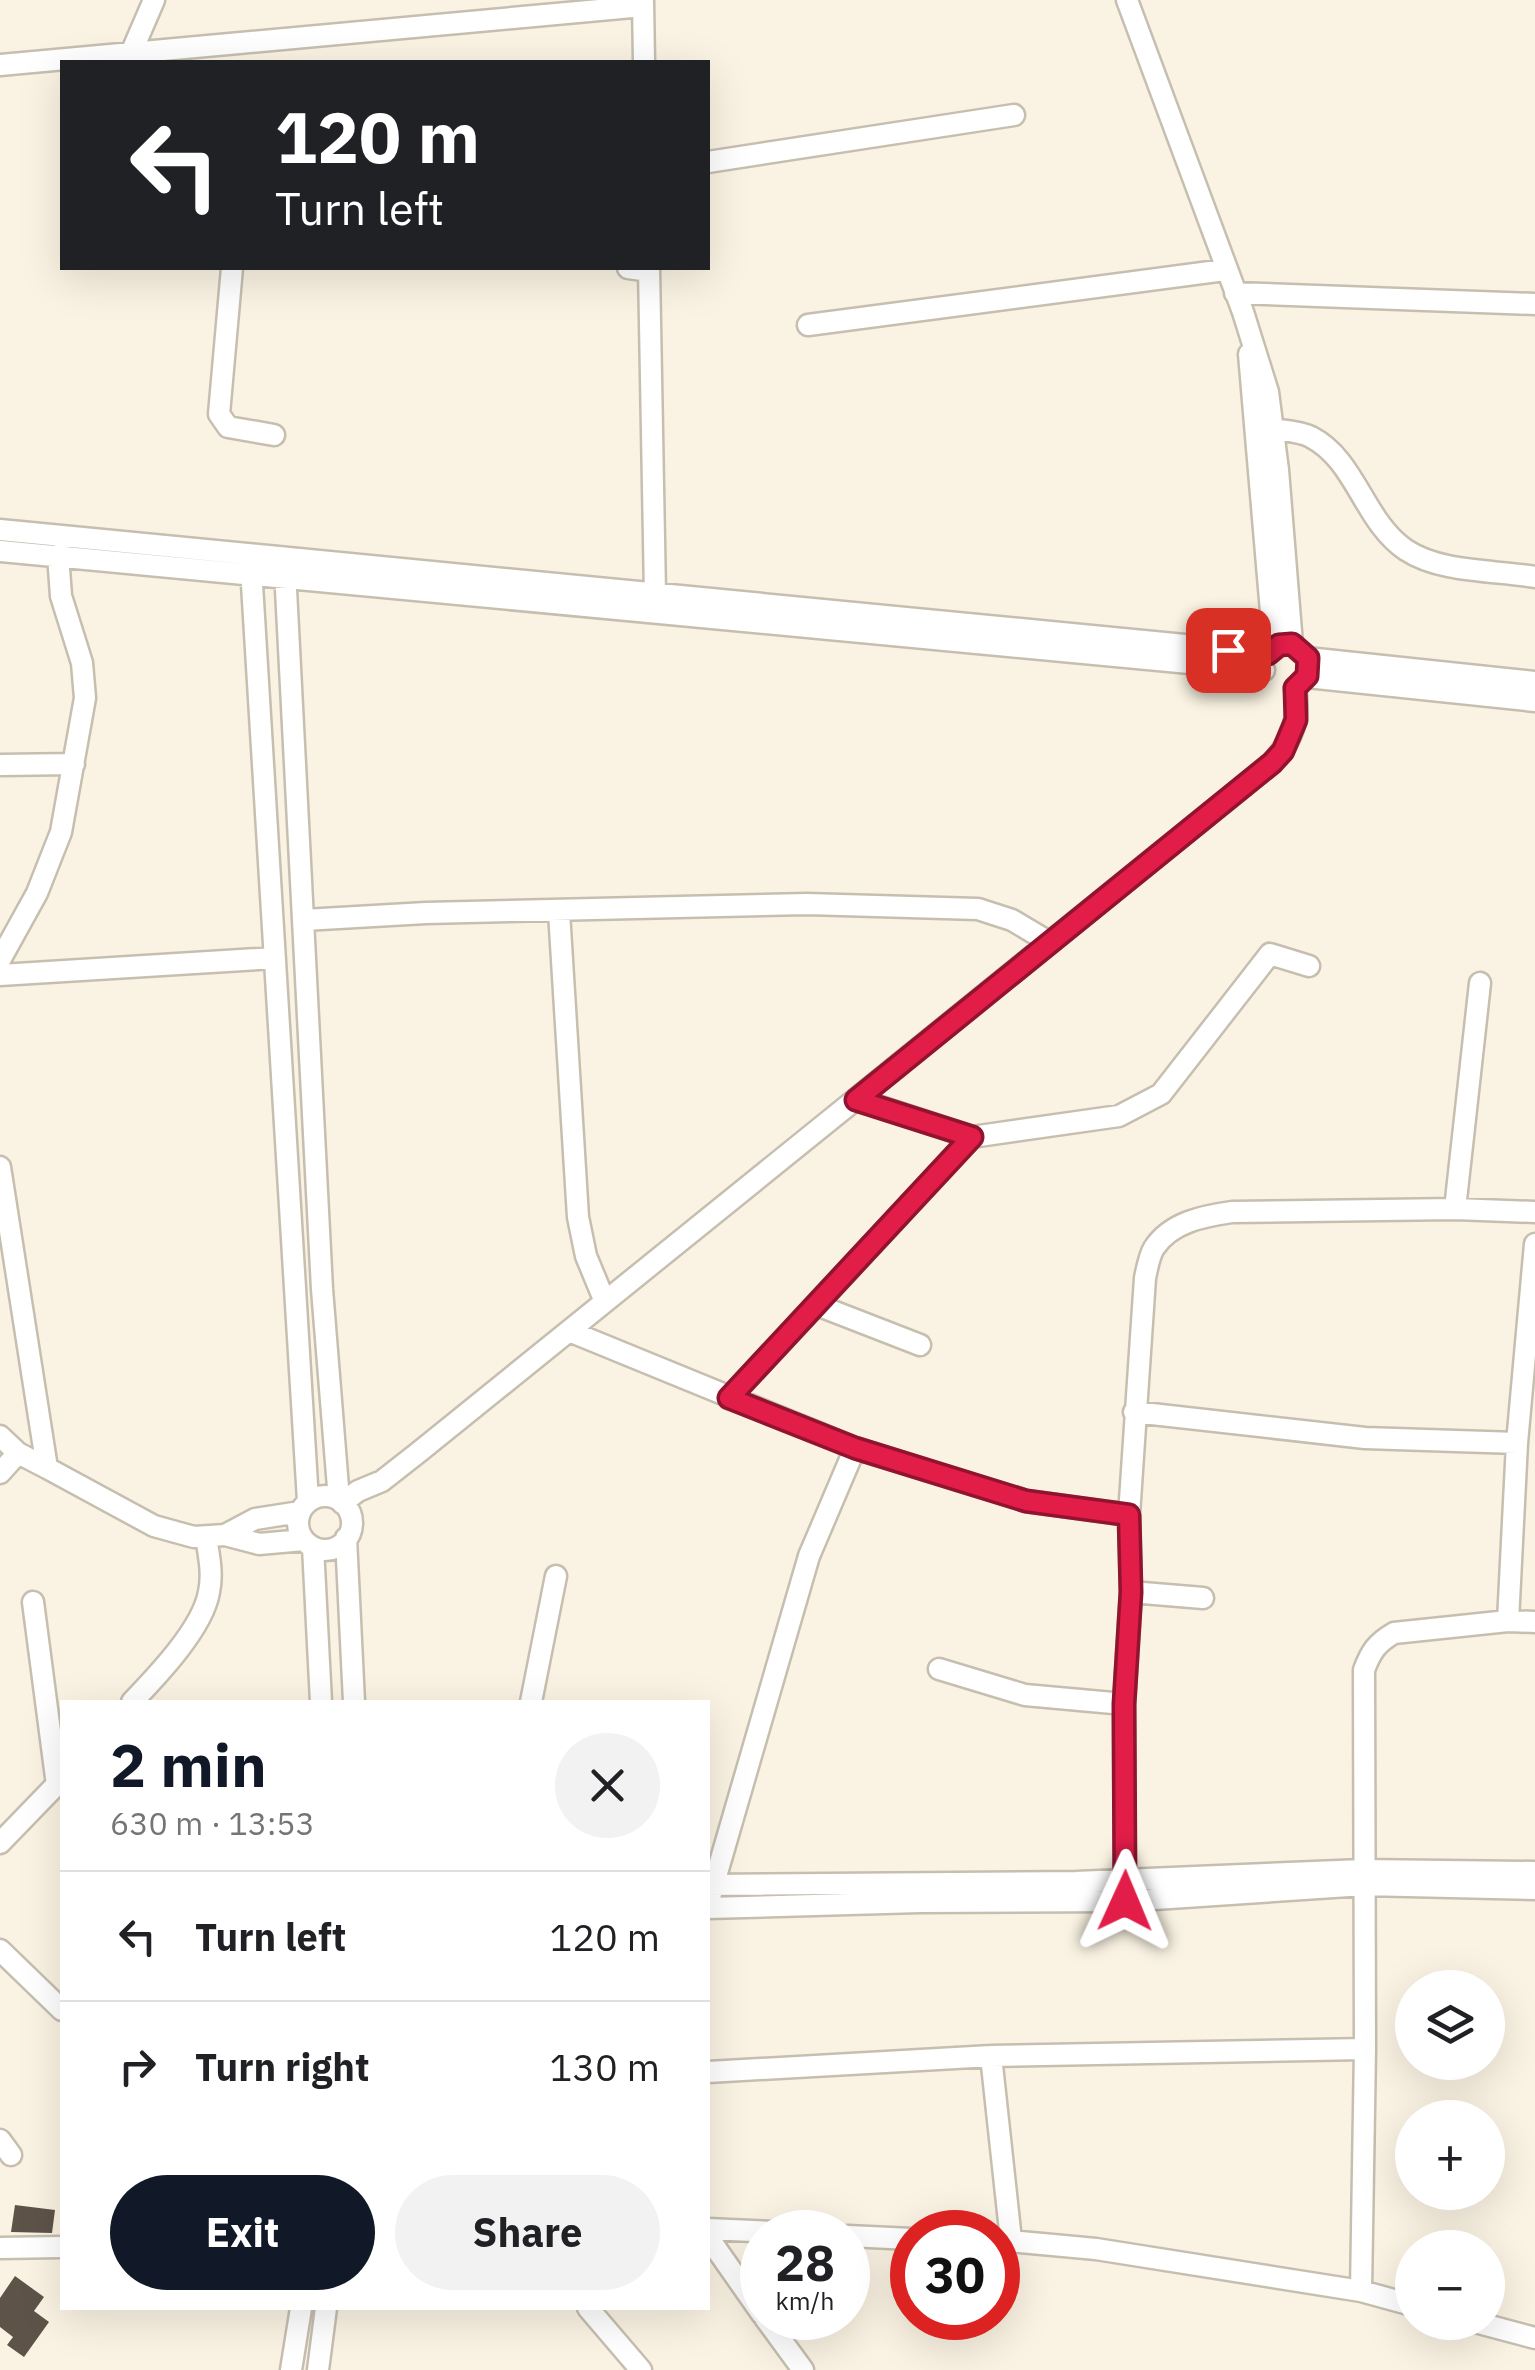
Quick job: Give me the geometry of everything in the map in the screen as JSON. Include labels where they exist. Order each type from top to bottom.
[{"type":"street","points":[[132,51],[154,0]]},
{"type":"street","points":[[1127,0],[1248,327],[1268,392],[1287,662]]},
{"type":"street","points":[[0,65],[542,7],[643,3],[644,60]]},
{"type":"street","points":[[710,162],[1014,115]]},
{"type":"street","points":[[232,270],[218,414],[228,427],[274,435]]},
{"type":"street","points":[[642,270],[655,594]]},
{"type":"street","points":[[808,325],[1226,270]]},
{"type":"street","points":[[1235,293],[1535,304]]},
{"type":"street","points":[[0,1436],[18,1453],[154,1526],[259,1544],[308,1543],[331,1549],[345,1516],[368,1504],[382,1480],[1272,763],[1283,751],[1296,720],[1248,327]]},
{"type":"street","points":[[1273,429],[1308,435],[1323,444],[1402,548],[1440,562],[1535,577]]},
{"type":"street","points":[[0,530],[251,566]]},
{"type":"street","points":[[0,551],[251,566],[1535,682]]},
{"type":"street","points":[[0,960],[37,893],[61,832],[85,698],[84,680],[61,596],[58,556]]},
{"type":"street","points":[[251,566],[304,1507],[299,1531],[308,1543],[321,1700]]},
{"type":"street","points":[[285,569],[655,594],[1287,662],[1535,701]]},
{"type":"street","points":[[285,569],[322,1288],[345,1516],[354,1700]]},
{"type":"street","points":[[0,765],[74,764]]},
{"type":"street","points":[[304,920],[426,913],[807,904],[978,909],[1012,920],[1049,942]]},
{"type":"street","points":[[559,912],[578,1217],[586,1256],[605,1302]]},
{"type":"street","points":[[856,1100],[972,1137],[1119,1116],[1160,1094],[1270,954],[1309,966]]},
{"type":"street","points":[[0,975],[274,958]]},
{"type":"street","points":[[1456,1209],[1480,983]]},
{"type":"street","points":[[729,1398],[972,1137]]},
{"type":"street","points":[[0,1167],[47,1468]]},
{"type":"street","points":[[1125,1901],[1124,1704],[1131,1592],[1129,1515],[1145,1278],[1153,1248],[1172,1230],[1196,1218],[1232,1212],[1535,1212]]},
{"type":"street","points":[[1508,1621],[1517,1443],[1535,1244]]},
{"type":"street","points":[[817,1305],[920,1345]]},
{"type":"street","points":[[569,1332],[855,1448],[1026,1501],[1129,1515]]},
{"type":"street","points":[[1134,1412],[1365,1438],[1517,1443]]},
{"type":"street","points":[[855,1448],[809,1556],[710,1885],[1363,1878],[1535,1872]]},
{"type":"street","points":[[0,1473],[18,1453]]},
{"type":"street","points":[[215,1536],[255,1519],[304,1507],[320,1496],[345,1516]]},
{"type":"street","points":[[134,1700],[195,1625],[209,1596],[215,1536]]},
{"type":"street","points":[[532,1700],[556,1576]]},
{"type":"street","points":[[1131,1592],[1203,1598]]},
{"type":"street","points":[[0,1842],[60,1782],[33,1602]]},
{"type":"street","points":[[1362,2291],[1363,1687],[1370,1652],[1394,1633],[1508,1621],[1535,1622]]},
{"type":"street","points":[[940,1669],[1025,1695],[1124,1704]]},
{"type":"street","points":[[710,1908],[1125,1901],[1363,1878],[1535,1889]]},
{"type":"street","points":[[0,1950],[60,2008]]},
{"type":"street","points":[[710,2072],[991,2056],[1365,2049]]},
{"type":"street","points":[[991,2056],[1002,2210]]},
{"type":"street","points":[[710,2230],[740,2231]]},
{"type":"street","points":[[710,2240],[740,2282]]},
{"type":"street","points":[[1020,2242],[1096,2249],[1362,2291],[1395,2300]]},
{"type":"street","points":[[0,2248],[60,2247]]},
{"type":"street","points":[[291,2370],[301,2310]]},
{"type":"street","points":[[318,2370],[326,2310]]},
{"type":"street","points":[[590,2310],[641,2370]]},
{"type":"street","points":[[1505,2330],[1535,2338]]},
{"type":"street","points":[[781,2340],[803,2370]]},
{"type":"building","points":[[15,2205],[55,2210],[52,2233],[11,2232]]},
{"type":"building","points":[[15,2276],[44,2297],[34,2311],[49,2322],[24,2357],[7,2345],[13,2337],[0,2327],[0,2298]]},
{"type":"route","points":[[1125,1901],[1124,1704],[1131,1592],[1129,1515],[1026,1501],[855,1448],[729,1398],[972,1137],[856,1100],[1220,808],[1283,751],[1292,736],[1298,704],[1295,688],[1307,676],[1308,658],[1292,644],[1274,647],[1268,654],[1228,650]]}]
